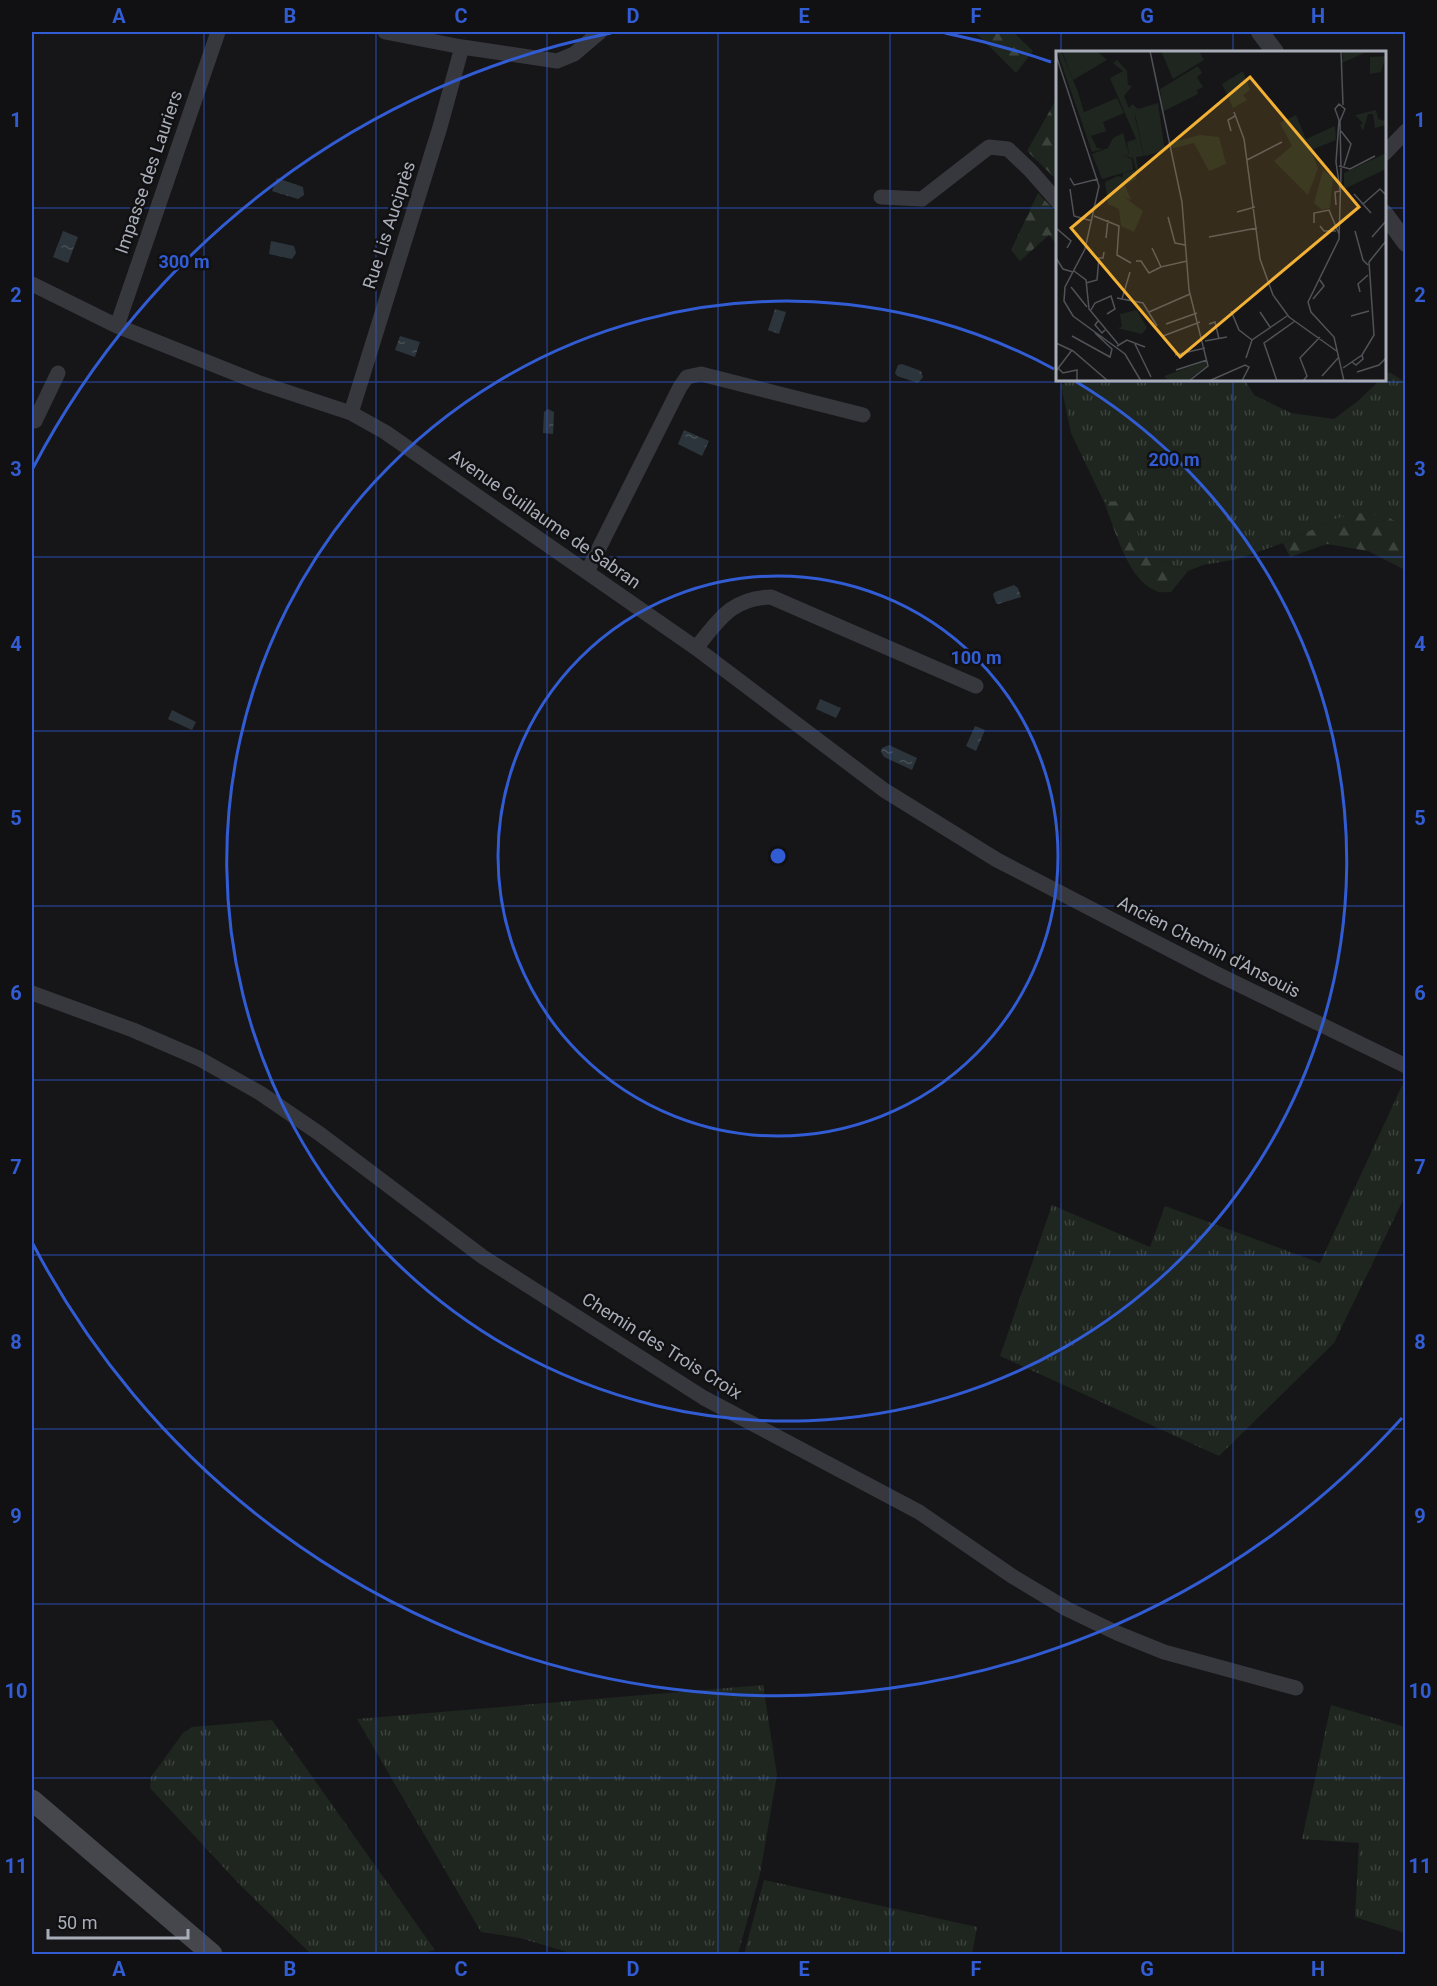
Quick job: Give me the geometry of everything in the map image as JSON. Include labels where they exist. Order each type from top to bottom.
[{"type":"main road","points":[[32,1800],[212,1954]]},
{"type":"street","name":"Impasse des Lauriers","points":[[117,326],[218,32]]},
{"type":"street","points":[[385,32],[462,47],[556,61],[574,54],[600,32]]},
{"type":"street","points":[[1260,32],[1274,51]]},
{"type":"street","name":"Rue Lis Auciprès","points":[[351,413],[440,128],[462,47]]},
{"type":"street","points":[[1386,152],[1406,131]]},
{"type":"street","points":[[881,197],[922,199],[989,147],[1008,149],[1056,200]]},
{"type":"street","points":[[1386,215],[1406,243]]},
{"type":"street","name":"Avenue Guillaume de Sabran","points":[[32,284],[117,326],[257,382],[351,413],[385,432],[696,648],[884,790],[997,860]]},
{"type":"street","points":[[32,419],[35,421],[58,373]]},
{"type":"street","points":[[587,572],[687,377],[701,374],[864,416]]},
{"type":"street","points":[[696,648],[722,616],[734,607],[754,598],[771,597],[976,686]]},
{"type":"street","name":"Ancien Chemin d'Ansouis","points":[[997,860],[1213,972],[1406,1066]]},
{"type":"street","name":"Chemin des Trois Croix","points":[[32,993],[133,1030],[198,1058],[260,1093],[320,1134],[483,1257],[704,1398],[919,1512],[1012,1576],[1067,1609],[1116,1633],[1164,1652],[1296,1688]]},
{"type":"green space","points":[[975,32],[1013,32],[1033,51],[1016,73]]},
{"type":"green space","points":[[1056,100],[1056,179],[1027,151]]},
{"type":"green space","points":[[1038,193],[1056,212],[1056,244],[1049,235],[1020,261],[1011,250]]},
{"type":"green space","points":[[1389,372],[1405,382],[1405,527],[1338,518],[1283,543],[1238,559],[1203,565],[1188,571],[1150,557],[1138,536],[1131,501],[1104,502],[1071,433],[1061,385],[1070,381],[1246,381],[1254,395],[1291,413],[1334,419],[1379,381],[1386,381],[1386,375]]},
{"type":"green space","points":[[1131,500],[1138,536],[1150,557],[1188,571],[1171,592],[1158,592],[1146,585],[1137,576],[1123,552],[1104,502]]},
{"type":"green space","points":[[1359,513],[1386,516],[1405,527],[1405,570],[1368,551],[1327,544],[1290,557],[1283,543],[1338,518]]},
{"type":"green space","points":[[1405,1079],[1405,1196],[1334,1343],[1219,1456],[1000,1356],[1052,1205],[1150,1247],[1165,1206],[1320,1263]]},
{"type":"green space","points":[[763,1685],[777,1775],[760,1874],[738,1954],[574,1954],[520,1938],[481,1932],[357,1719]]},
{"type":"green space","points":[[1331,1705],[1405,1727],[1405,1933],[1355,1917],[1359,1843],[1302,1839]]},
{"type":"green space","points":[[272,1720],[435,1950],[420,1954],[311,1954],[241,1886],[150,1788],[151,1777],[183,1733],[192,1727]]},
{"type":"green space","points":[[764,1880],[977,1927],[972,1954],[744,1954]]},
{"type":"water","points":[[277,178],[303,187],[304,195],[298,199],[272,191]]},
{"type":"water","points":[[63,231],[78,237],[68,263],[53,257]]},
{"type":"water","points":[[271,241],[294,246],[296,253],[292,259],[269,254]]},
{"type":"water","points":[[775,309],[786,312],[779,334],[768,330]]},
{"type":"water","points":[[400,336],[420,342],[415,357],[395,350]]},
{"type":"water","points":[[902,364],[921,371],[923,377],[918,383],[897,376],[895,373],[898,365]]},
{"type":"water","points":[[548,409],[554,412],[553,434],[543,433],[544,412]]},
{"type":"water","points":[[684,430],[709,441],[702,456],[678,444]]},
{"type":"water","points":[[1014,585],[1018,588],[1021,597],[996,603],[993,594],[995,592]]},
{"type":"water","points":[[820,699],[841,708],[836,718],[816,709]]},
{"type":"water","points":[[172,710],[196,722],[192,730],[168,719]]},
{"type":"water","points":[[975,726],[985,730],[976,751],[966,746]]},
{"type":"water","points":[[889,745],[917,758],[912,770],[884,757],[881,752],[882,748]]}]
